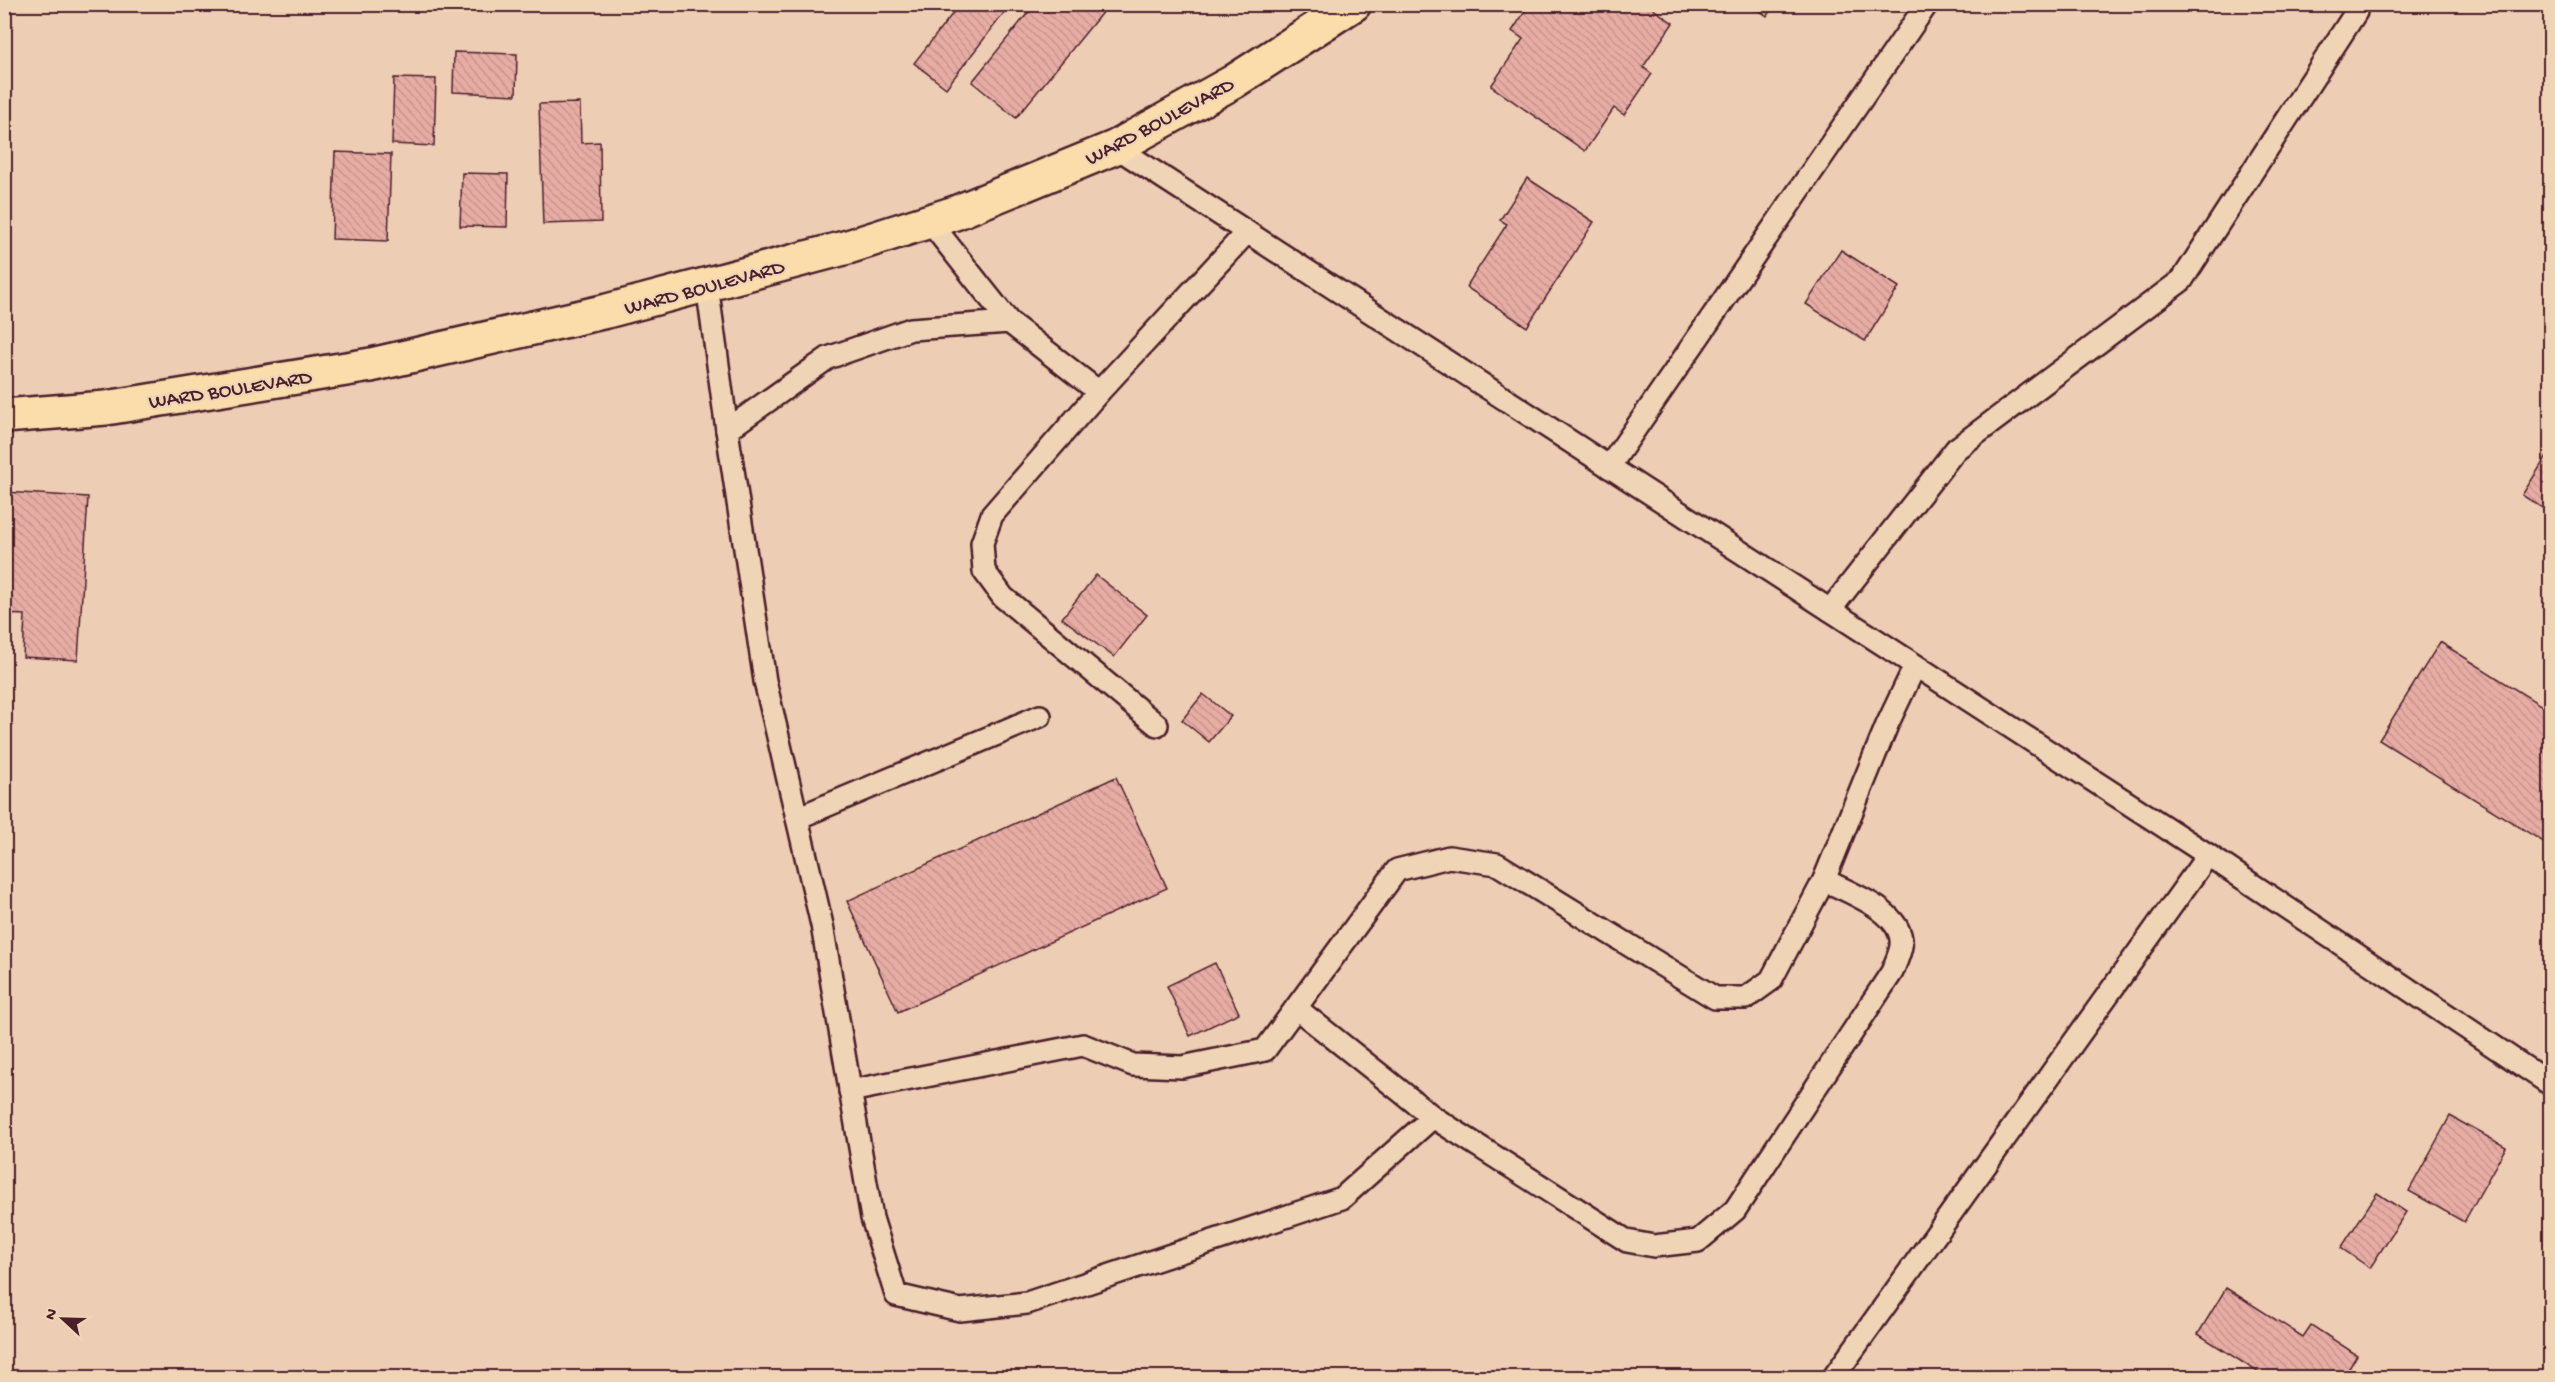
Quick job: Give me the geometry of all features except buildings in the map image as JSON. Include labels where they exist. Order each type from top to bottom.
[{"type":"main road","name":"WARD BOULEVARD","points":[[4,416],[106,408],[370,365],[607,312],[848,247],[930,222],[1116,147],[1233,82],[1354,4]]},
{"type":"lane","points":[[1609,467],[1927,4]]},
{"type":"lane","points":[[1830,610],[1956,449],[2182,280],[2356,12],[2356,4]]},
{"type":"lane","points":[[1116,147],[2208,855],[2550,1084]]},
{"type":"lane","points":[[930,222],[1009,322],[1099,392]]},
{"type":"lane","points":[[1157,725],[1004,597],[984,571],[982,543],[992,515],[1099,392],[1247,232]]},
{"type":"lane","points":[[707,285],[765,681],[822,925],[872,1218],[896,1295],[960,1310],[1027,1303],[1342,1198],[1433,1117]]},
{"type":"lane","points":[[727,430],[828,358],[912,329],[1009,322]]},
{"type":"lane","points":[[850,1091],[1083,1045],[1133,1065],[1182,1067],[1265,1050],[1397,870],[1449,857],[1497,864],[1715,998],[1746,998],[1771,980],[1824,880],[1887,725],[1915,666]]},
{"type":"lane","points":[[797,818],[1040,716]]},
{"type":"lane","points":[[1833,1377],[2208,855]]},
{"type":"lane","points":[[1296,1008],[1433,1117],[1627,1241],[1654,1246],[1698,1241],[1735,1210],[1892,972],[1901,945],[1899,929],[1881,910],[1824,880]]}]
